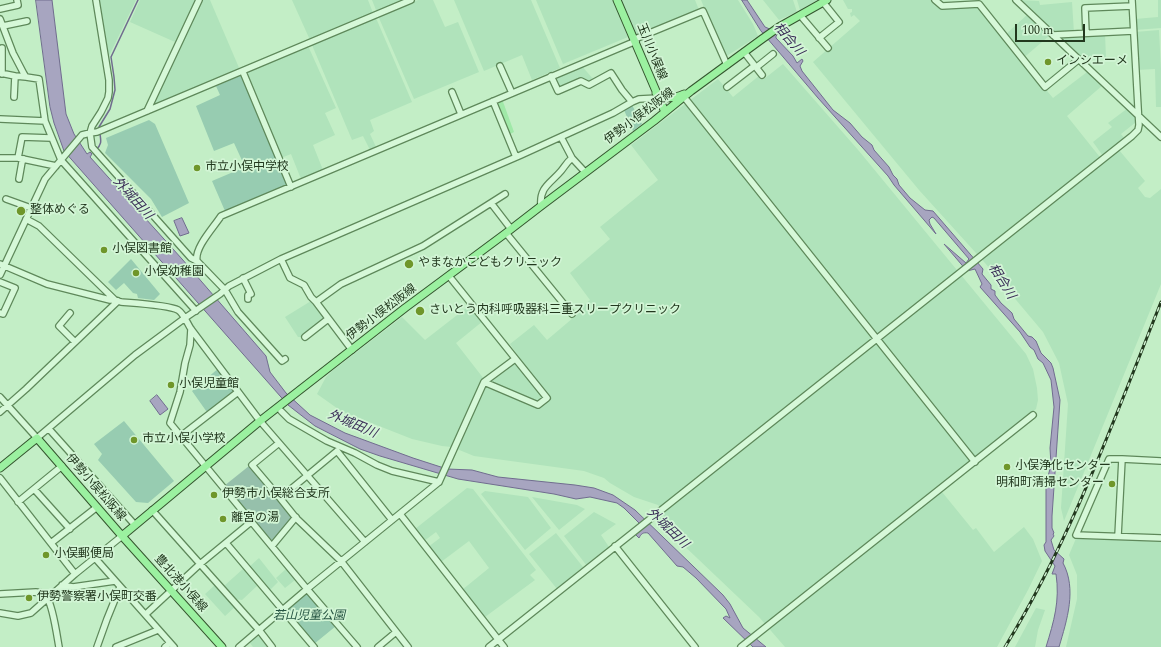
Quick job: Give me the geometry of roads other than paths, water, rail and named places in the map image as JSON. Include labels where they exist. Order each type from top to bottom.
[{"type":"main road","name":"玉川小俣線","points":[[618,0],[664,112]]},
{"type":"main road","name":"伊勢小俣松阪線","points":[[37,438],[122,536],[260,421],[279,410],[304,386],[405,308],[763,38],[779,27],[825,1]]},
{"type":"main road","points":[[655,91],[660,96],[669,98],[677,97],[691,91]]},
{"type":"main road","points":[[0,468],[37,438]]},
{"type":"main road","name":"豊北港小俣線","points":[[122,536],[222,647]]},
{"type":"street","points":[[0,8],[18,5],[17,0]]},
{"type":"street","points":[[96,0],[109,80],[109,92],[105,105],[92,126],[90,133],[92,147],[191,258],[198,261]]},
{"type":"street","points":[[146,112],[199,0]]},
{"type":"street","points":[[0,275],[2,264],[46,179],[82,135],[100,132],[411,0]]},
{"type":"street","points":[[935,0],[942,6],[980,4],[1045,87],[1078,60]]},
{"type":"street","points":[[1016,0],[1161,137]]},
{"type":"street","points":[[819,38],[838,22],[825,1]]},
{"type":"street","points":[[489,647],[961,273],[1138,130],[1132,3],[1085,8],[1086,34]]},
{"type":"street","points":[[285,359],[282,361],[238,312],[222,289],[198,261],[196,256],[200,248],[221,216],[512,93],[703,10],[727,65]]},
{"type":"street","points":[[800,15],[828,48]]},
{"type":"street","points":[[0,19],[13,53],[26,76]]},
{"type":"street","points":[[2,26],[27,21]]},
{"type":"street","points":[[1053,35],[1133,31]]},
{"type":"street","points":[[2,48],[1,73],[39,79],[45,121],[51,138],[62,159],[197,311]]},
{"type":"street","points":[[744,52],[762,74]]},
{"type":"street","points":[[727,87],[753,66],[772,54]]},
{"type":"street","points":[[500,66],[512,93]]},
{"type":"street","points":[[243,72],[291,187]]},
{"type":"street","points":[[551,76],[558,91],[581,81],[589,85],[611,73],[632,102]]},
{"type":"street","points":[[14,97],[16,76]]},
{"type":"street","points":[[452,92],[462,114]]},
{"type":"street","points":[[684,97],[975,462]]},
{"type":"street","points":[[0,397],[37,438],[50,429],[135,355],[185,318],[197,311],[222,289],[281,259],[561,137],[613,113],[632,102],[640,99],[658,98]]},
{"type":"street","points":[[493,101],[516,157]]},
{"type":"street","points":[[0,119],[45,121]]},
{"type":"street","points":[[18,158],[22,137],[51,138]]},
{"type":"street","points":[[561,137],[572,158],[585,172]]},
{"type":"street","points":[[0,158],[18,158],[56,166]]},
{"type":"street","points":[[541,206],[540,198],[542,192],[550,181],[572,158]]},
{"type":"street","points":[[19,179],[22,162],[24,159]]},
{"type":"street","points":[[316,302],[342,284],[423,246],[505,194]]},
{"type":"street","points":[[6,199],[31,208]]},
{"type":"street","points":[[491,203],[509,231],[572,314]]},
{"type":"street","points":[[26,219],[39,226],[117,301]]},
{"type":"street","points":[[281,259],[290,278],[304,285],[311,297],[352,350]]},
{"type":"street","points":[[2,264],[47,284],[110,300],[178,310],[260,421],[365,542]]},
{"type":"street","points":[[449,276],[547,398],[538,405],[484,382]]},
{"type":"street","points":[[243,278],[251,294],[248,295],[248,299]]},
{"type":"street","points":[[0,282],[15,288],[3,314],[0,313]]},
{"type":"street","points":[[0,412],[117,301]]},
{"type":"street","points":[[70,313],[59,326],[75,342]]},
{"type":"street","points":[[305,337],[328,319]]},
{"type":"street","points":[[191,329],[190,346],[185,363],[180,392],[170,423],[251,522],[357,647]]},
{"type":"street","points":[[239,647],[307,589],[440,481],[484,382],[515,359]]},
{"type":"street","points":[[181,436],[238,392]]},
{"type":"street","points":[[279,410],[339,450],[392,520]]},
{"type":"street","points":[[742,646],[1033,415]]},
{"type":"street","points":[[50,429],[135,525]]},
{"type":"street","points":[[279,443],[252,465],[296,517],[341,561],[408,647]]},
{"type":"street","points":[[339,450],[355,453],[392,471],[440,481]]},
{"type":"street","points":[[280,498],[339,450]]},
{"type":"street","points":[[1161,461],[1109,458],[1076,534],[1161,538]]},
{"type":"street","points":[[1118,536],[1122,459]]},
{"type":"street","points":[[18,502],[62,466]]},
{"type":"street","points":[[0,478],[76,574]]},
{"type":"street","points":[[34,489],[70,529]]},
{"type":"street","points":[[51,543],[97,507]]},
{"type":"street","points":[[152,510],[259,630],[272,647]]},
{"type":"street","points":[[400,514],[504,647]]},
{"type":"street","points":[[272,546],[296,517]]},
{"type":"street","points":[[146,614],[200,564],[251,522]]},
{"type":"street","points":[[0,613],[18,616],[27,615],[38,608],[62,585],[122,536]]},
{"type":"street","points":[[226,543],[314,647]]},
{"type":"street","points":[[615,546],[695,647]]},
{"type":"street","points":[[95,558],[146,614],[170,646]]},
{"type":"street","points":[[62,585],[73,587],[115,581]]},
{"type":"street","points":[[97,647],[106,619],[120,587]]},
{"type":"street","points":[[0,594],[40,592],[48,598],[56,626],[59,647]]},
{"type":"street","points":[[116,647],[158,630]]},
{"type":"street","points":[[378,647],[396,632]]},
{"type":"water","points":[[36,0],[52,0],[66,114],[74,134],[87,154],[90,152],[92,154],[90,157],[182,259],[266,356],[270,372],[286,393],[310,415],[345,433],[447,469],[472,470],[498,477],[575,485],[594,488],[613,495],[635,510],[723,595],[730,604],[743,628],[766,647],[753,647],[723,618],[726,616],[730,618],[726,609],[696,578],[683,567],[677,566],[648,533],[642,534],[639,538],[635,534],[639,523],[617,503],[590,497],[576,499],[554,494],[458,479],[380,456],[360,449],[315,426],[288,405],[64,151],[50,107]]},
{"type":"water","points":[[742,0],[747,0],[765,27],[777,32],[778,34],[776,38],[793,56],[797,63],[802,59],[803,61],[800,66],[802,71],[833,110],[850,123],[862,137],[872,145],[874,150],[889,167],[899,185],[910,198],[925,210],[933,211],[983,269],[982,274],[991,285],[991,289],[995,291],[995,295],[1012,313],[1014,319],[1028,336],[1032,337],[1036,341],[1041,353],[1051,363],[1060,400],[1052,516],[1054,536],[1051,540],[1054,550],[1064,559],[1063,563],[1067,573],[1070,594],[1065,626],[1059,647],[1046,647],[1054,620],[1057,602],[1057,584],[1056,574],[1052,574],[1055,566],[1045,551],[1044,545],[1046,542],[1046,484],[1051,465],[1050,448],[1054,407],[1051,380],[1043,363],[1038,359],[1034,350],[1030,347],[1020,332],[980,287],[982,284],[975,269],[967,271],[944,244],[966,263],[969,259],[932,217],[929,220],[936,234],[888,176],[818,98],[761,31]]},
{"type":"water","points":[[182,218],[189,233],[180,236],[174,221]]},
{"type":"water","points":[[157,395],[168,409],[160,415],[150,401]]},
{"type":"waterway","points":[[99,130],[99,127],[110,109],[115,90],[111,57],[138,0]]},
{"type":"waterway","points":[[96,150],[101,142],[100,134]]},
{"type":"railway","points":[[1005,647],[1029,606],[1071,521],[1108,435],[1161,302]]},
{"type":"place","name":"インシエーメ","points":[[1048,62]]},
{"type":"place","name":"市立小俣中学校","points":[[197,168]]},
{"type":"place","name":"整体めぐる","points":[[21,211]]},
{"type":"place","name":"小俣図書館","points":[[104,250]]},
{"type":"place","name":"やまなかこどもクリニック","points":[[409,264]]},
{"type":"place","name":"小俣幼稚園","points":[[136,273]]},
{"type":"place","name":"さいとう内科呼吸器科三重スリープクリニック","points":[[420,311]]},
{"type":"place","name":"小俣児童館","points":[[171,385]]},
{"type":"place","name":"市立小俣小学校","points":[[134,440]]},
{"type":"place","name":"小俣浄化センター","points":[[1007,467]]},
{"type":"place","name":"明和町清掃センター","points":[[1112,484]]},
{"type":"place","name":"伊勢市小俣総合支所","points":[[214,495]]},
{"type":"place","name":"離宮の湯","points":[[223,519]]},
{"type":"place","name":"小俣郵便局","points":[[46,555]]},
{"type":"place","name":"伊勢警察署小俣町交番","points":[[29,598]]},
{"type":"water label","name":"相合川","points":[[788,40]]},
{"type":"water label","name":"外城田川","points":[[132,199]]},
{"type":"water label","name":"相合川","points":[[1001,282]]},
{"type":"water label","name":"外城田川","points":[[352,425]]},
{"type":"water label","name":"外城田川","points":[[667,529]]},
{"type":"park label","name":"若山児童公園","points":[[309,617]]}]
